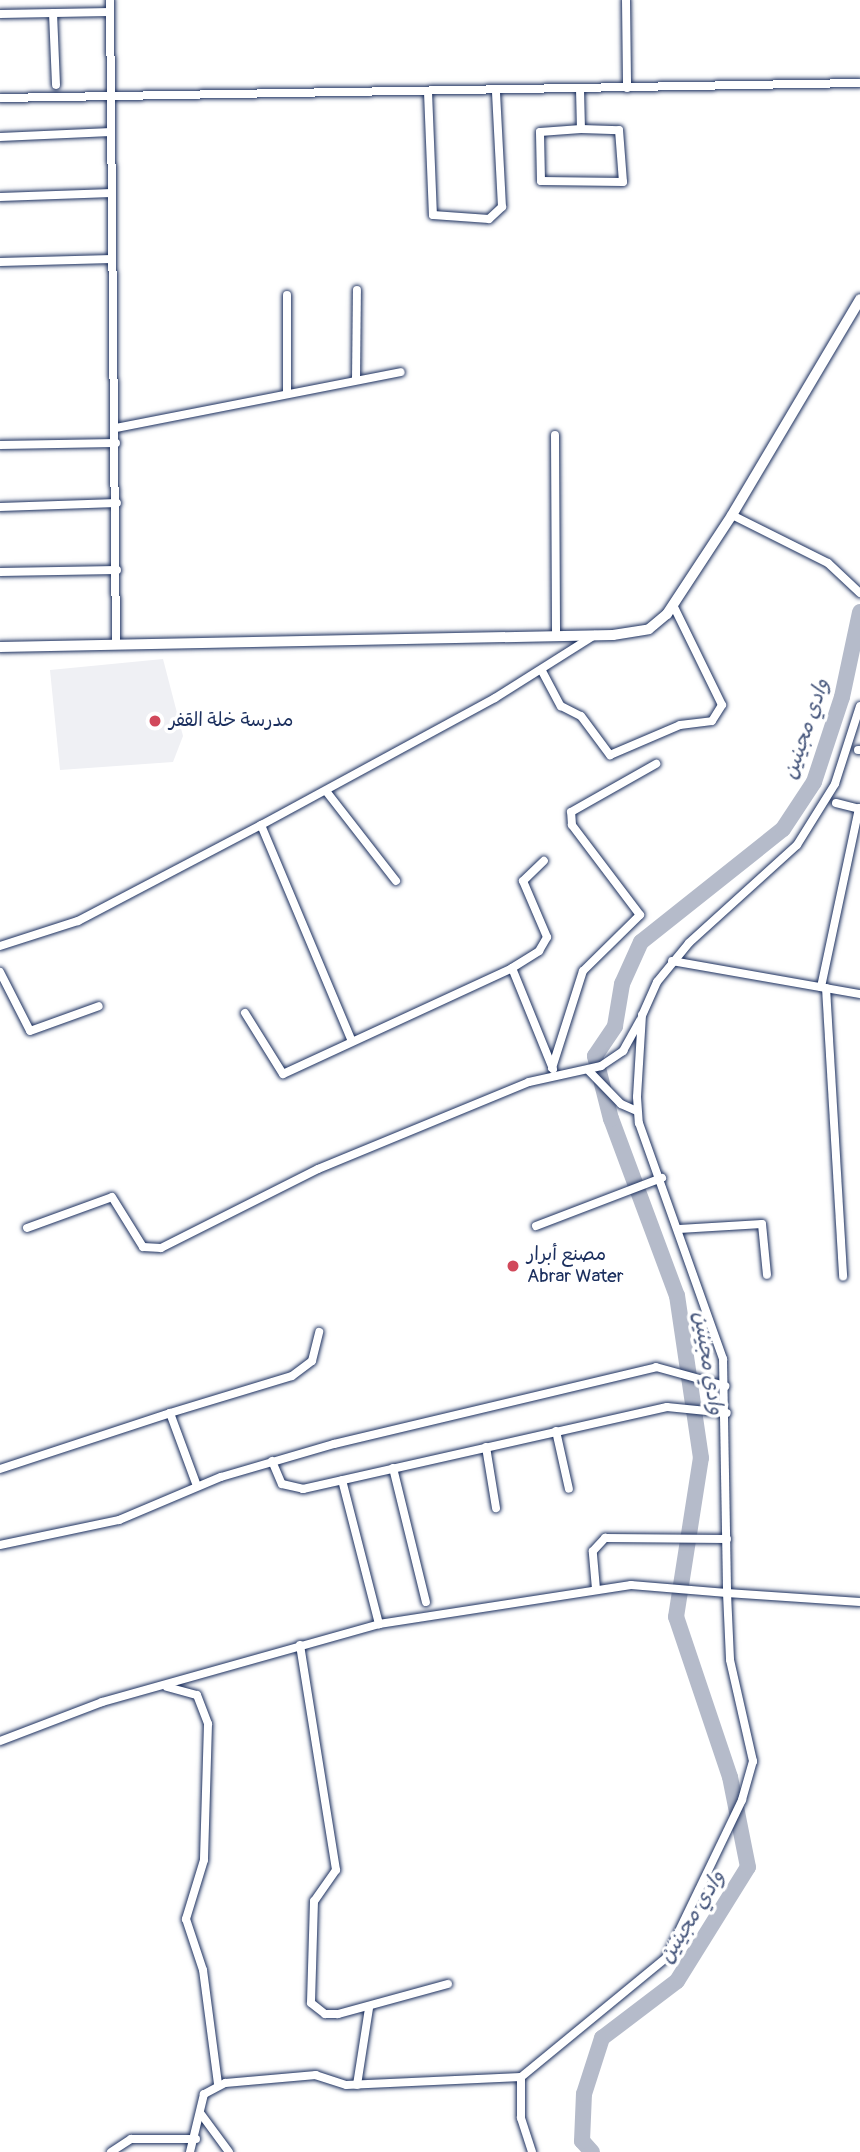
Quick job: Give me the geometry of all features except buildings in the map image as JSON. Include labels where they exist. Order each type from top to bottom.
[{"type":"street","points":[[110,0],[117,503],[116,645]]},
{"type":"street","points":[[626,0],[627,88]]},
{"type":"street","points":[[0,14],[110,12]]},
{"type":"street","points":[[53,13],[56,85]]},
{"type":"street","points":[[0,98],[860,83]]},
{"type":"street","points":[[580,89],[581,129]]},
{"type":"street","points":[[428,92],[433,215],[489,219],[502,207],[496,91]]},
{"type":"street","points":[[581,129],[620,130],[623,182],[541,181],[540,132],[581,129]]},
{"type":"street","points":[[0,136],[111,132]]},
{"type":"street","points":[[0,197],[112,193]]},
{"type":"street","points":[[0,262],[112,259]]},
{"type":"street","points":[[356,290],[356,380]]},
{"type":"street","points":[[287,295],[287,394]]},
{"type":"street","points":[[0,647],[595,635],[649,629],[673,605],[732,515],[860,299]]},
{"type":"street","points":[[116,428],[401,372]]},
{"type":"street","points":[[555,435],[556,636]]},
{"type":"street","points":[[0,445],[116,443]]},
{"type":"street","points":[[0,507],[117,503]]},
{"type":"street","points":[[732,515],[828,563],[853,583],[860,593]]},
{"type":"street","points":[[0,572],[117,570]]},
{"type":"street","points":[[542,671],[561,706],[581,716],[610,755],[680,725],[712,721],[722,705],[673,605]]},
{"type":"street","points":[[0,946],[78,921],[326,791],[542,671],[595,635]]},
{"type":"street","points":[[27,1228],[112,1197],[142,1247],[161,1248],[318,1169],[555,1070],[589,1071],[601,1066],[623,1051],[672,961],[797,845],[835,785],[860,706]]},
{"type":"street","points":[[555,1070],[583,971],[640,915],[572,825],[571,812],[656,764]]},
{"type":"street","points":[[326,791],[396,881]]},
{"type":"street","points":[[836,803],[859,808],[823,988],[843,1276]]},
{"type":"street","points":[[261,825],[352,1041]]},
{"type":"street","points":[[245,1013],[278,1073],[512,968],[539,951],[547,937],[523,881],[544,861]]},
{"type":"street","points":[[672,961],[860,994]]},
{"type":"street","points":[[512,968],[555,1070]]},
{"type":"street","points":[[0,972],[30,1031],[99,1006]]},
{"type":"street","points":[[190,2152],[196,2139],[204,2094],[218,2084],[316,2075],[357,2085],[521,2077],[666,1958],[742,1800],[752,1743],[730,1660],[725,1386],[715,1325],[637,1111],[642,1015]]},
{"type":"street","points":[[589,1071],[605,1089],[637,1111]]},
{"type":"street","points":[[536,1226],[628,1196],[662,1178]]},
{"type":"street","points":[[679,1229],[762,1224],[767,1275]]},
{"type":"street","points":[[0,1469],[292,1376],[312,1361],[319,1332]]},
{"type":"street","points":[[0,1545],[119,1520],[197,1486],[272,1461],[531,1395],[675,1368],[725,1386]]},
{"type":"street","points":[[272,1461],[290,1489],[342,1480],[556,1431],[686,1407],[727,1413]]},
{"type":"street","points":[[170,1413],[197,1486]]},
{"type":"street","points":[[556,1431],[569,1489]]},
{"type":"street","points":[[486,1447],[496,1508]]},
{"type":"street","points":[[393,1468],[426,1602]]},
{"type":"street","points":[[342,1480],[379,1624]]},
{"type":"street","points":[[596,1589],[593,1551],[599,1541],[671,1536],[727,1539]]},
{"type":"street","points":[[0,1741],[162,1686],[379,1624],[596,1589],[670,1588],[860,1602]]},
{"type":"street","points":[[300,1645],[337,1870],[314,1901],[309,1994],[325,2014],[369,2008],[448,1984]]},
{"type":"street","points":[[162,1686],[198,1695],[208,1724],[204,1860],[186,1919],[202,1970],[218,2084]]},
{"type":"street","points":[[357,2085],[369,2008]]},
{"type":"street","points":[[521,2077],[521,2118],[532,2152]]},
{"type":"street","points":[[201,2114],[229,2152]]},
{"type":"street","points":[[111,2152],[131,2139],[196,2139]]},
{"type":"shaded area","points":[[163,659],[183,736],[173,762],[60,770],[50,670]]},
{"type":"waterway","name":"وادي مجينين","points":[[592,2152],[582,2141],[584,2094],[602,2038],[677,1981],[748,1867],[730,1777],[676,1617],[701,1458],[677,1296],[611,1119],[595,1056],[615,1026],[622,984],[641,942],[783,829],[814,782],[842,697],[860,612]]},
{"type":"place","name":"مدرسة خلة القفر","points":[[155,721]]},
{"type":"place","name":"مصنع أبرار Abrar Water","points":[[513,1266]]}]
